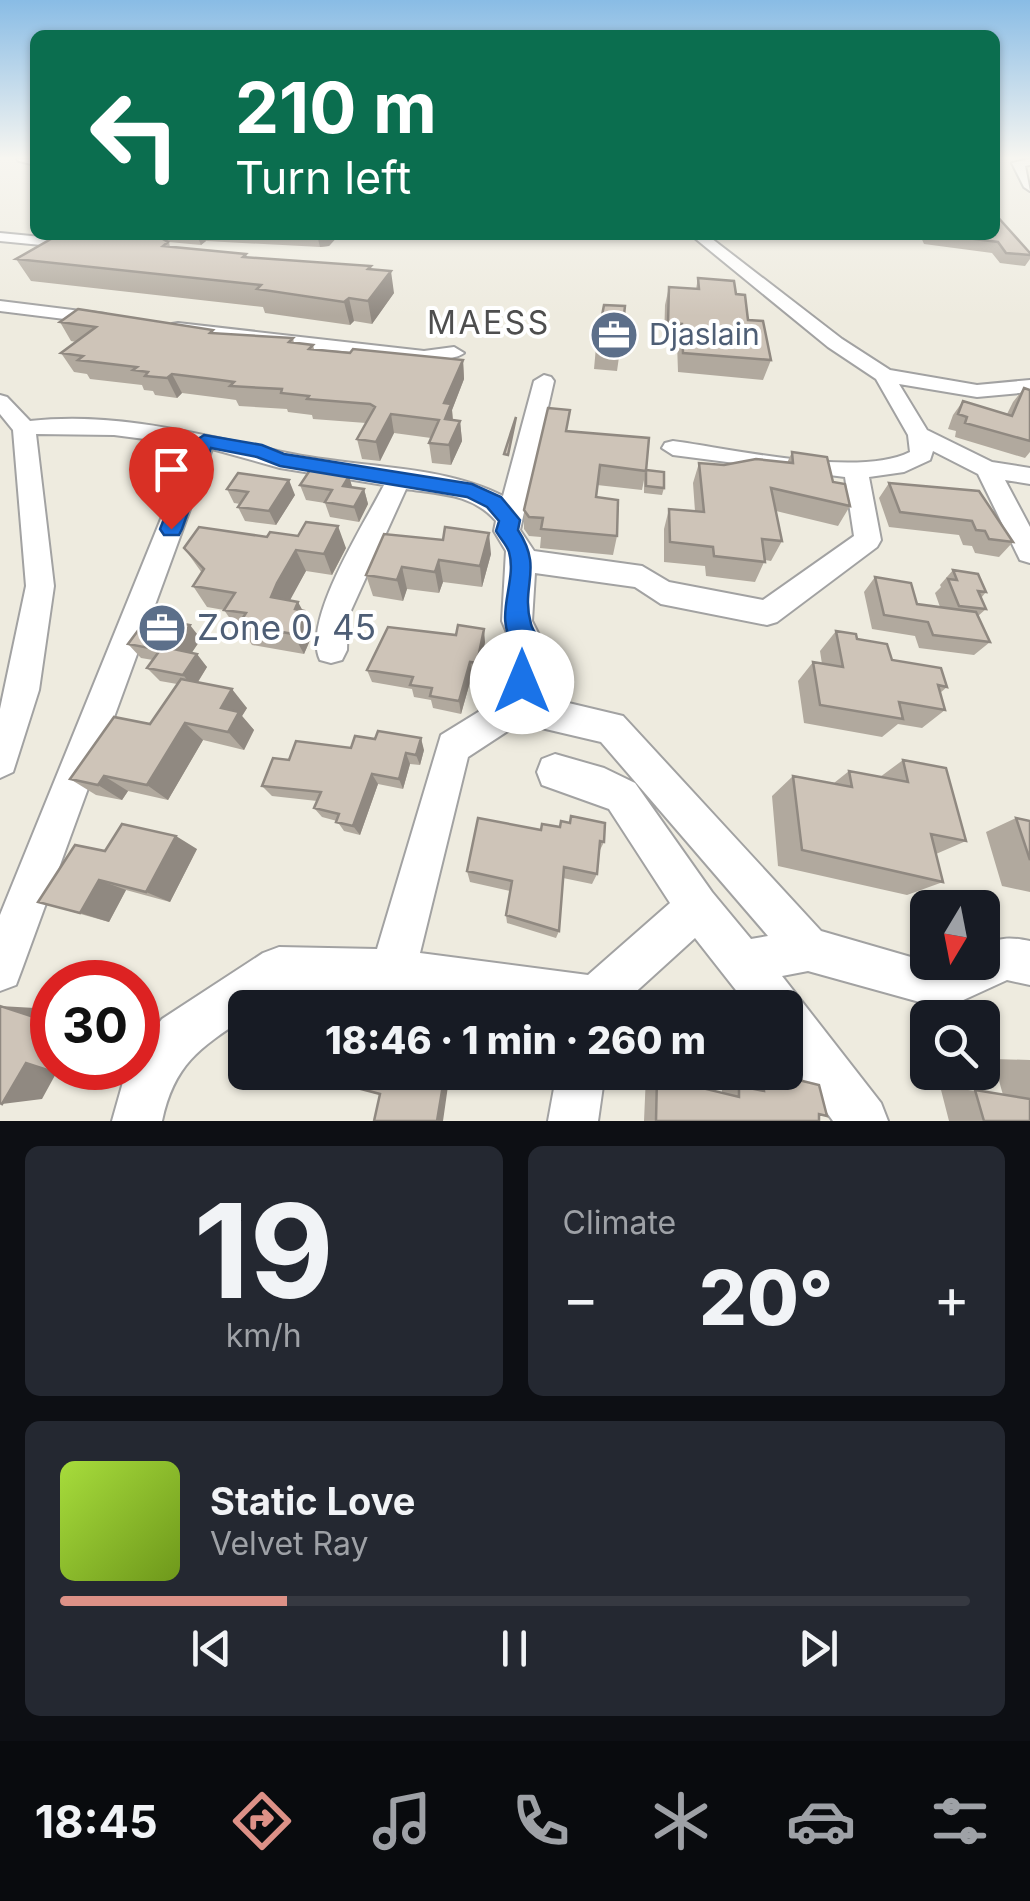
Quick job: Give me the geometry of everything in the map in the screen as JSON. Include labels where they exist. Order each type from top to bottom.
[{"type":"street","points":[[0,237],[30,240]]},
{"type":"street","points":[[33,240],[99,246]]},
{"type":"street","points":[[704,240],[835,343],[884,375],[977,390],[1030,386]]},
{"type":"street","points":[[0,306],[119,321]]},
{"type":"street","points":[[157,325],[424,358],[454,352]]},
{"type":"street","points":[[673,448],[856,472],[913,464],[922,455],[918,435],[884,375]]},
{"type":"street","points":[[516,708],[530,645],[520,634],[516,611],[520,552],[506,531],[544,382]]},
{"type":"street","points":[[0,401],[24,429],[40,586],[23,690],[0,760]]},
{"type":"street","points":[[24,429],[61,424],[204,441],[262,452],[280,460],[472,491],[494,502],[510,520]]},
{"type":"street","points":[[918,435],[988,469],[1030,476]]},
{"type":"street","points":[[0,969],[204,441]]},
{"type":"street","points":[[988,469],[1030,554]]},
{"type":"street","points":[[520,560],[642,577],[661,592],[767,614],[868,540],[856,472]]},
{"type":"street","points":[[332,650],[333,617],[399,478]]},
{"type":"street","points":[[393,971],[453,746],[516,708],[610,728],[808,949]]},
{"type":"street","points":[[555,772],[604,786],[622,796],[696,907],[766,990]]},
{"type":"street","points":[[607,990],[696,907]]},
{"type":"street","points":[[745,962],[808,949],[934,984],[959,980],[1005,958],[1030,962]]},
{"type":"street","points":[[137,1121],[146,1081],[178,1035],[280,969],[393,971],[511,990]]},
{"type":"street","points":[[803,1040],[863,1121]]},
{"type":"street","points":[[573,1121],[578,1090]]},
{"type":"building","points":[[1000,220],[1030,255],[1006,253],[998,242],[982,240],[1000,240]]},
{"type":"building","points":[[49,240],[164,240],[168,242],[163,246],[246,254],[243,257],[371,266],[368,269],[391,271],[368,301],[349,298],[344,302],[257,289],[261,285],[16,259]]},
{"type":"building","points":[[698,278],[734,281],[736,294],[745,295],[748,320],[763,321],[771,360],[683,353],[682,324],[668,323],[669,287],[699,289]]},
{"type":"building","points":[[604,305],[625,306],[620,350],[596,347]]},
{"type":"building","points":[[78,309],[213,330],[210,333],[293,338],[289,342],[313,345],[309,349],[350,353],[353,349],[463,360],[444,403],[451,404],[445,419],[460,421],[449,445],[429,443],[439,420],[391,414],[376,442],[357,439],[375,407],[370,404],[307,399],[309,396],[281,393],[282,389],[230,386],[234,382],[172,374],[167,378],[145,376],[148,372],[133,370],[137,367],[78,360],[83,356],[61,353],[96,327],[60,322]]},
{"type":"building","points":[[1024,388],[1030,390],[1030,441],[965,423],[967,417],[958,414],[963,401],[1012,416]]},
{"type":"building","points":[[548,408],[570,410],[566,431],[649,438],[646,471],[600,465],[596,497],[618,500],[617,536],[541,529],[543,518],[529,517],[524,510]]},
{"type":"building","points":[[516,417],[508,455],[504,454]]},
{"type":"building","points":[[792,452],[827,457],[833,482],[845,484],[850,506],[771,488],[782,541],[762,539],[765,562],[714,556],[713,547],[670,542],[669,509],[704,512],[699,463],[724,465],[756,459],[793,463]]},
{"type":"building","points":[[310,470],[349,476],[343,486],[364,489],[354,507],[325,502],[332,490],[300,485]]},
{"type":"building","points":[[646,470],[664,472],[664,488],[646,486]]},
{"type":"building","points":[[238,473],[289,480],[269,511],[238,507],[248,492],[227,489]]},
{"type":"building","points":[[889,483],[979,491],[1013,542],[989,539],[985,531],[976,530],[972,521],[900,512]]},
{"type":"building","points":[[306,522],[338,526],[324,554],[296,550],[271,597],[298,602],[295,609],[304,611],[293,634],[239,624],[246,613],[224,610],[235,593],[193,586],[204,569],[184,548],[199,527],[267,537],[270,532],[298,536]]},
{"type":"building","points":[[445,527],[489,533],[480,566],[439,560],[435,572],[402,567],[397,580],[366,575],[384,534],[443,540]]},
{"type":"building","points":[[953,570],[978,574],[986,592],[978,591],[986,609],[959,606],[948,579],[957,580]]},
{"type":"building","points":[[875,577],[911,583],[917,604],[976,612],[990,642],[933,635],[928,622],[884,615]]},
{"type":"building","points":[[148,617],[190,625],[173,649],[197,654],[183,675],[147,668],[160,650],[128,644]]},
{"type":"building","points":[[458,625],[484,629],[477,663],[470,662],[459,701],[430,696],[432,688],[410,685],[413,677],[367,670],[388,627],[456,635]]},
{"type":"building","points":[[836,631],[887,644],[892,660],[941,668],[947,687],[938,685],[945,710],[899,702],[903,719],[820,705],[813,662],[843,667]]},
{"type":"building","points":[[181,679],[232,689],[221,708],[239,712],[228,732],[185,723],[147,785],[104,776],[98,785],[70,779],[114,717],[150,724]]},
{"type":"building","points":[[378,731],[421,738],[416,755],[406,753],[399,779],[372,774],[353,826],[336,822],[339,814],[314,808],[321,792],[262,786],[273,758],[289,760],[296,741],[351,748],[355,736],[375,739]]},
{"type":"building","points":[[903,760],[946,768],[966,841],[931,834],[943,882],[802,850],[793,776],[852,787],[849,771],[908,782]]},
{"type":"building","points":[[571,816],[605,823],[597,874],[564,867],[559,931],[506,915],[512,881],[467,871],[478,818],[541,830],[542,824],[560,827],[561,821],[570,823]]},
{"type":"building","points":[[1016,818],[1030,821],[1030,860]]},
{"type":"building","points":[[122,824],[176,836],[146,892],[99,880],[80,913],[38,902],[75,845],[105,851]]},
{"type":"building","points":[[0,1006],[30,1016],[30,1064],[26,1063],[2,1104],[0,1103]]},
{"type":"building","points":[[803,1081],[819,1085],[827,1116],[819,1114],[819,1121],[656,1121],[657,1090],[710,1090],[739,1097],[739,1090],[803,1090]]},
{"type":"building","points":[[365,1090],[442,1090],[437,1121],[374,1121],[380,1094]]},
{"type":"building","points":[[975,1090],[1030,1099],[1030,1121],[984,1121]]},
{"type":"place","name":"Djaslain","points":[[614,335]]},
{"type":"place","name":"Zone 0, 45","points":[[162,628]]},
{"type":"district","name":"MAESS","points":[[489,323]]},
{"type":"route","points":[[171,529],[204,441],[262,452],[280,460],[472,491],[494,502],[510,520],[506,531],[520,552],[516,611],[520,634],[530,645],[522,682]]}]
